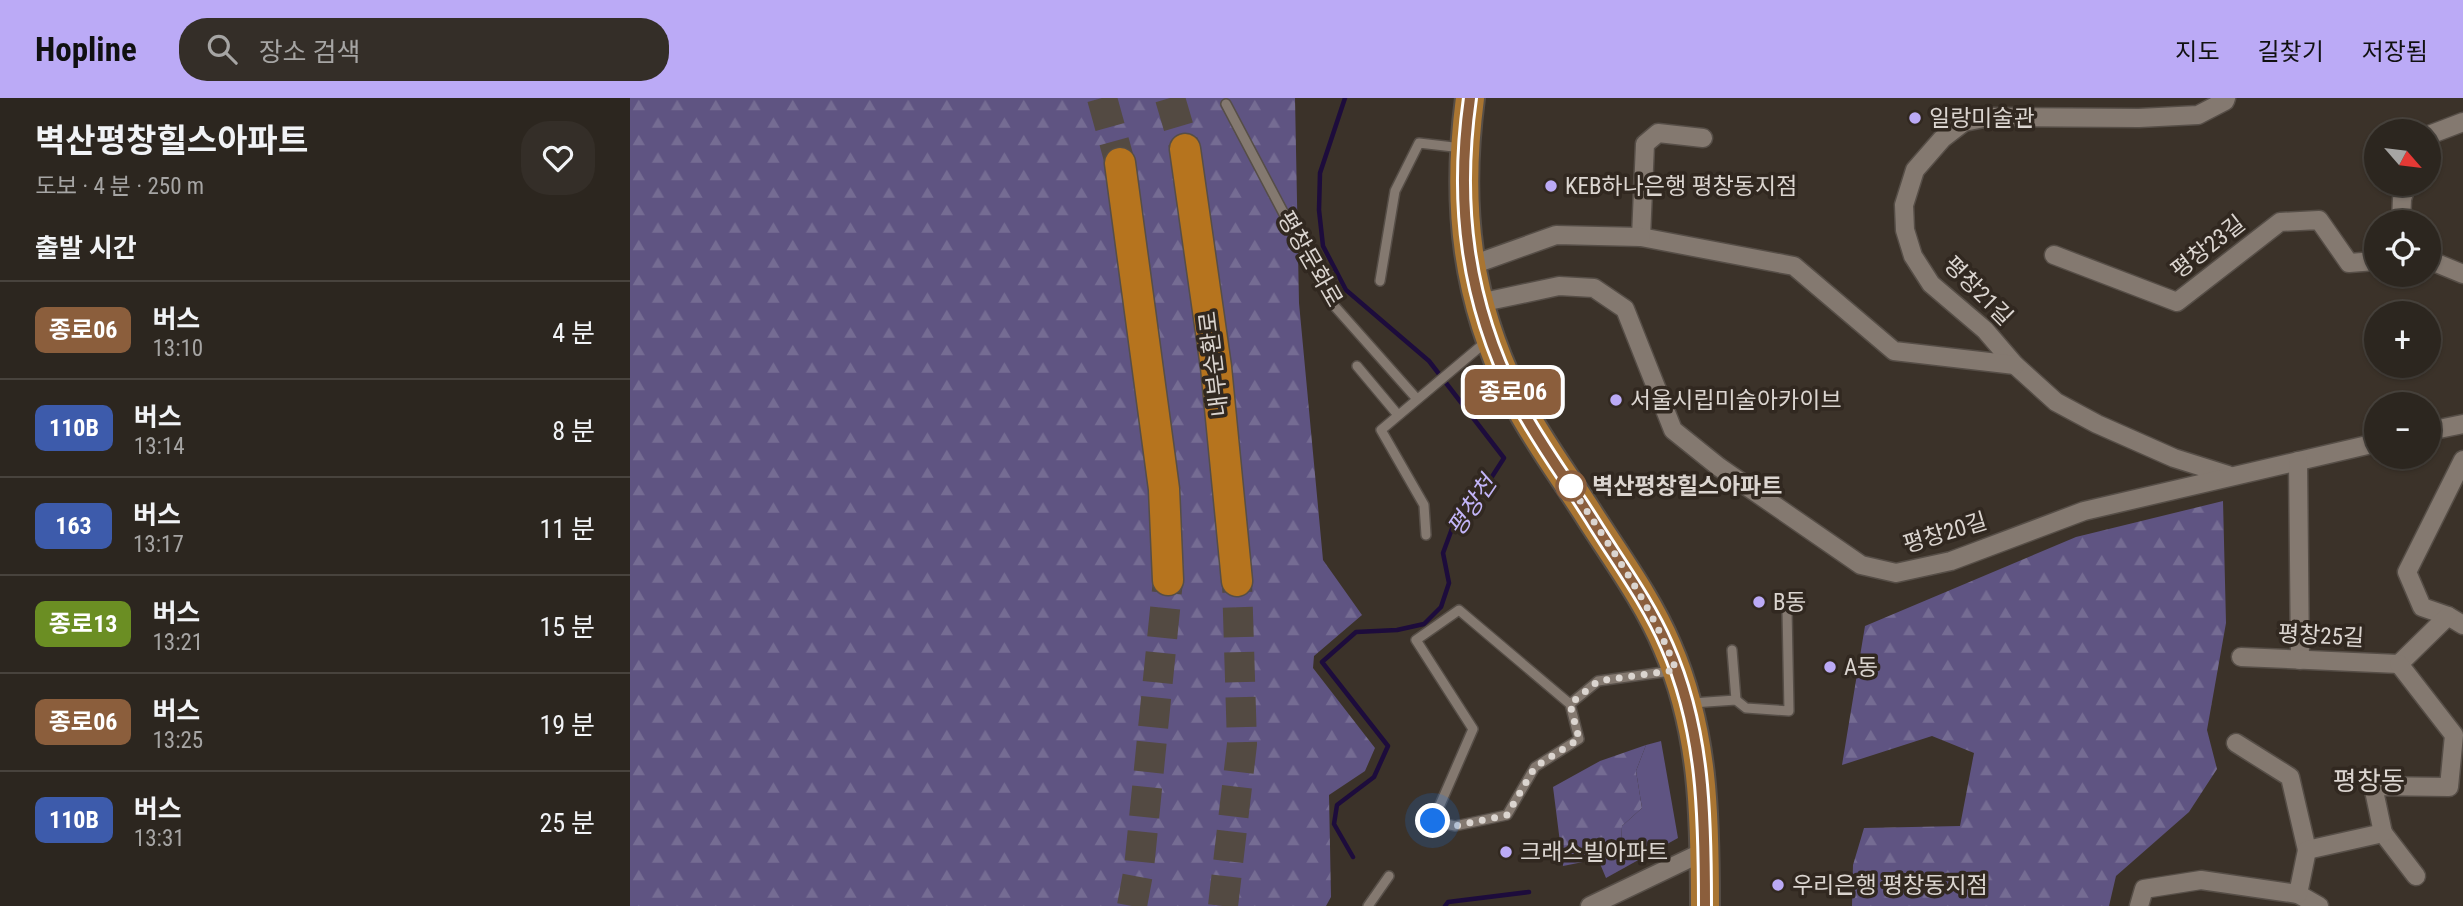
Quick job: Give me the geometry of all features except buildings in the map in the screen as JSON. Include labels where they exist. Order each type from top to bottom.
[{"type":"highway","name":"내부순환로","points":[[1185,149],[1216,367],[1237,581]]},
{"type":"highway","points":[[1119,163],[1164,489],[1168,580]]},
{"type":"main road","points":[[1470,98],[1464,148],[1464,214],[1479,303],[1489,339],[1529,422],[1636,589],[1663,636],[1676,670],[1699,756],[1704,800],[1705,906]]},
{"type":"street","name":"평창21길","points":[[2226,98],[2199,115],[2139,118],[1989,117],[1964,122],[1942,139],[1915,170],[1904,205],[1905,230],[1913,256],[1931,284],[1985,330],[2015,365],[2056,402],[2097,424],[2174,458],[2231,475]]},
{"type":"street","points":[[2441,130],[2463,122]]},
{"type":"street","points":[[1642,237],[1645,144],[1658,133],[1703,138]]},
{"type":"street","name":"평창23길","points":[[2054,255],[2177,302],[2280,222],[2319,220],[2349,262],[2364,261]]},
{"type":"street","name":"평창21길","points":[[1472,265],[1556,234],[1642,237],[1794,266],[1894,351],[2015,365]]},
{"type":"street","points":[[2441,265],[2463,274]]},
{"type":"street","name":"평창20길","points":[[1479,303],[1559,286],[1594,288],[1625,309],[1673,430],[1719,467],[1861,565],[1896,573],[1951,561],[2084,511],[2364,446]]},
{"type":"street","points":[[2441,429],[2463,424]]},
{"type":"street","points":[[2298,460],[2300,660]]},
{"type":"street","points":[[2455,620],[2422,607],[2407,572],[2463,460]]},
{"type":"street","points":[[2416,876],[2383,833],[2373,786],[2449,787],[2454,736],[2399,664],[2455,620]]},
{"type":"street","name":"평창25길","points":[[2241,657],[2399,664]]},
{"type":"street","points":[[2236,743],[2290,777],[2307,850],[2298,894]]},
{"type":"street","points":[[2307,850],[2383,833]]},
{"type":"street","points":[[1590,906],[1705,851]]},
{"type":"street","points":[[2139,906],[2144,889],[2201,880],[2298,894],[2319,906]]},
{"type":"lane","name":"평창문화로","points":[[1226,103],[1330,301],[1417,399]]},
{"type":"lane","points":[[1380,281],[1395,191],[1419,142],[1464,148]]},
{"type":"lane","points":[[1426,535],[1423,506],[1381,430],[1489,339]]},
{"type":"lane","points":[[1357,366],[1398,415]]},
{"type":"lane","points":[[1687,704],[1736,701],[1746,708],[1789,711],[1787,609]]},
{"type":"lane","points":[[1459,610],[1570,704],[1579,739],[1535,767],[1507,815],[1455,826],[1433,821],[1473,729],[1416,640],[1459,610]]},
{"type":"lane","points":[[1732,650],[1736,701]]},
{"type":"lane","points":[[1570,704],[1598,681],[1676,670]]},
{"type":"lane","points":[[1368,906],[1389,876]]},
{"type":"green space","points":[[630,98],[1295,98],[1299,303],[1323,560],[1362,615],[1314,656],[1313,668],[1375,748],[1365,771],[1329,795],[1331,897],[1326,906],[630,906]]},
{"type":"green space","points":[[2223,501],[2226,623],[2207,730],[2217,769],[2189,812],[2116,876],[2109,906],[1852,906],[1853,865],[1864,828],[1960,826],[1974,753],[1932,736],[1842,765],[1865,626],[2076,537]]},
{"type":"green space","points":[[1661,741],[1678,838],[1606,878],[1598,859],[1621,845],[1622,826],[1642,808],[1636,771],[1646,745]]},
{"type":"green space","points":[[1646,745],[1636,771],[1642,808],[1622,826],[1621,845],[1598,859],[1563,866],[1553,787],[1600,761]]},
{"type":"waterway","name":"평창천","points":[[1345,98],[1320,173],[1319,210],[1323,246],[1346,290],[1429,361],[1504,458],[1477,500],[1453,526],[1443,553],[1449,583],[1441,607],[1424,624],[1397,630],[1356,632],[1322,662],[1388,746],[1374,777],[1337,805],[1334,824],[1353,857]]},
{"type":"waterway","name":"평창천","points":[[1445,906],[1448,902],[1529,892]]},
{"type":"tunnel","points":[[1102,98],[1120,163]]},
{"type":"tunnel","points":[[1170,98],[1185,149]]},
{"type":"tunnel","points":[[1132,906],[1139,868],[1168,580]]},
{"type":"tunnel","points":[[1223,906],[1242,744],[1237,581]]},
{"type":"bus line","name":"종로06","points":[[1470,98],[1464,148],[1464,214],[1479,303],[1489,339],[1529,422],[1636,589],[1669,649],[1687,704],[1699,756],[1704,800],[1705,906]]},
{"type":"place","name":"일랑미술관","points":[[1915,118]]},
{"type":"place","name":"KEB하나은행 평창동지점","points":[[1551,186]]},
{"type":"place","name":"서울시립미술아카이브","points":[[1616,400]]},
{"type":"place","name":"벽산평창힐스아파트","points":[[1571,486]]},
{"type":"place","name":"B동","points":[[1759,602]]},
{"type":"place","name":"A동","points":[[1830,667]]},
{"type":"place","name":"크래스빌아파트","points":[[1506,852]]},
{"type":"place","name":"우리은행 평창동지점","points":[[1778,885]]},
{"type":"district","name":"평창동","points":[[2369,781]]},
{"type":"route","points":[[1433,821],[1455,826],[1507,815],[1535,767],[1579,739],[1570,704],[1598,681],[1676,670],[1669,649],[1647,607],[1569,484],[1571,486]]}]
